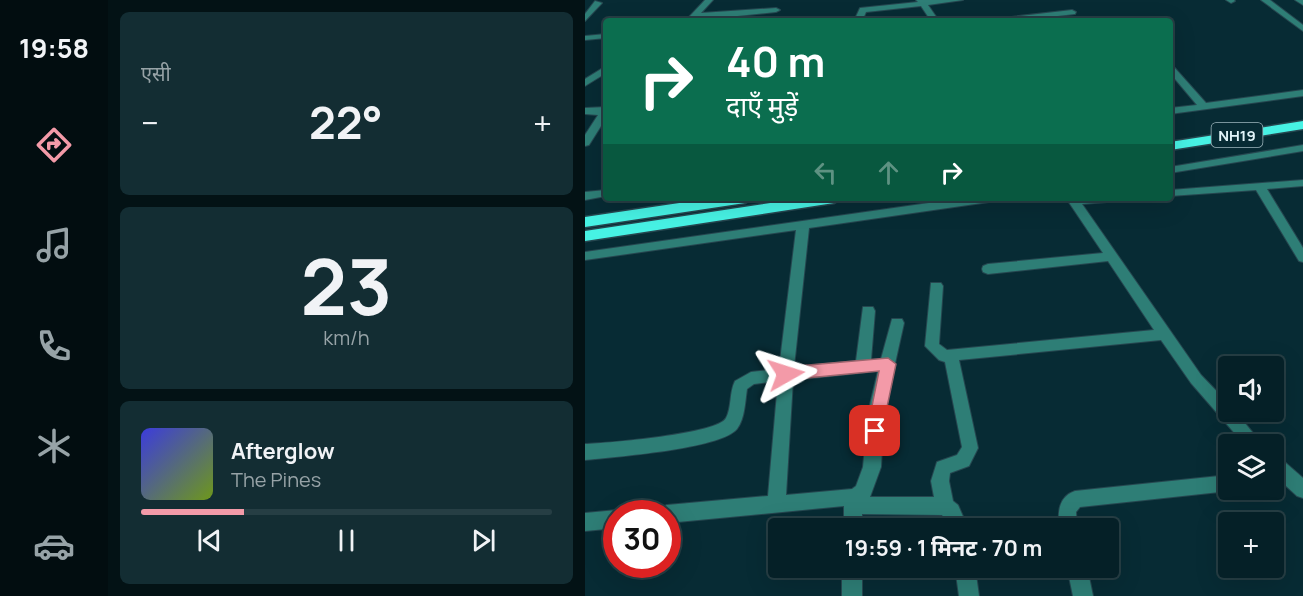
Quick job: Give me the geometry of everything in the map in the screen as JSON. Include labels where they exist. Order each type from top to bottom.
[{"type":"highway","name":"NH19","points":[[1173,134],[1303,113]]},
{"type":"highway","name":"NH19","points":[[1173,146],[1303,125]]},
{"type":"highway","points":[[585,222],[725,201]]},
{"type":"highway","points":[[585,236],[814,201]]},
{"type":"street","points":[[693,18],[709,0]]},
{"type":"street","points":[[772,18],[781,0]]},
{"type":"street","points":[[859,18],[860,14],[869,9],[959,0]]},
{"type":"street","points":[[1265,0],[1303,29]]},
{"type":"street","points":[[1299,0],[1303,3]]},
{"type":"street","points":[[921,2],[933,18]]},
{"type":"street","points":[[585,19],[598,3]]},
{"type":"street","points":[[693,18],[776,10]]},
{"type":"street","points":[[1019,18],[1072,12]]},
{"type":"street","points":[[585,38],[603,36]]},
{"type":"street","points":[[587,81],[603,71]]},
{"type":"street","points":[[1173,71],[1203,106]]},
{"type":"street","points":[[1173,111],[1303,93]]},
{"type":"street","points":[[585,111],[603,112]]},
{"type":"street","points":[[585,143],[603,116]]},
{"type":"street","points":[[1173,170],[1303,148]]},
{"type":"street","points":[[1173,193],[1303,183]]},
{"type":"street","points":[[1259,186],[1303,258]]},
{"type":"street","points":[[585,196],[603,193]]},
{"type":"street","points":[[585,256],[968,201]]},
{"type":"street","points":[[1074,201],[1196,379],[1245,434]]},
{"type":"street","points":[[776,504],[786,374],[803,225]]},
{"type":"street","points":[[988,268],[1112,256]]},
{"type":"street","points":[[936,286],[932,346],[943,356],[1165,334]]},
{"type":"street","points":[[863,366],[868,311]]},
{"type":"street","points":[[853,518],[853,501],[868,485],[872,467],[876,413],[897,323]]},
{"type":"street","points":[[945,506],[940,475],[943,468],[963,460],[969,448],[951,357]]},
{"type":"street","points":[[585,452],[664,443],[723,432],[732,423],[740,386],[745,380],[888,364]]},
{"type":"street","points":[[1067,518],[1067,509],[1075,499],[1218,484]]},
{"type":"street","points":[[681,513],[776,504],[853,501],[945,506],[955,518]]},
{"type":"street","points":[[585,522],[603,520]]},
{"type":"street","points":[[852,578],[852,596]]},
{"type":"street","points":[[967,578],[969,596]]},
{"type":"street","points":[[1079,578],[1083,596]]},
{"type":"route","points":[[786,374],[888,364],[876,413],[875,431]]}]
